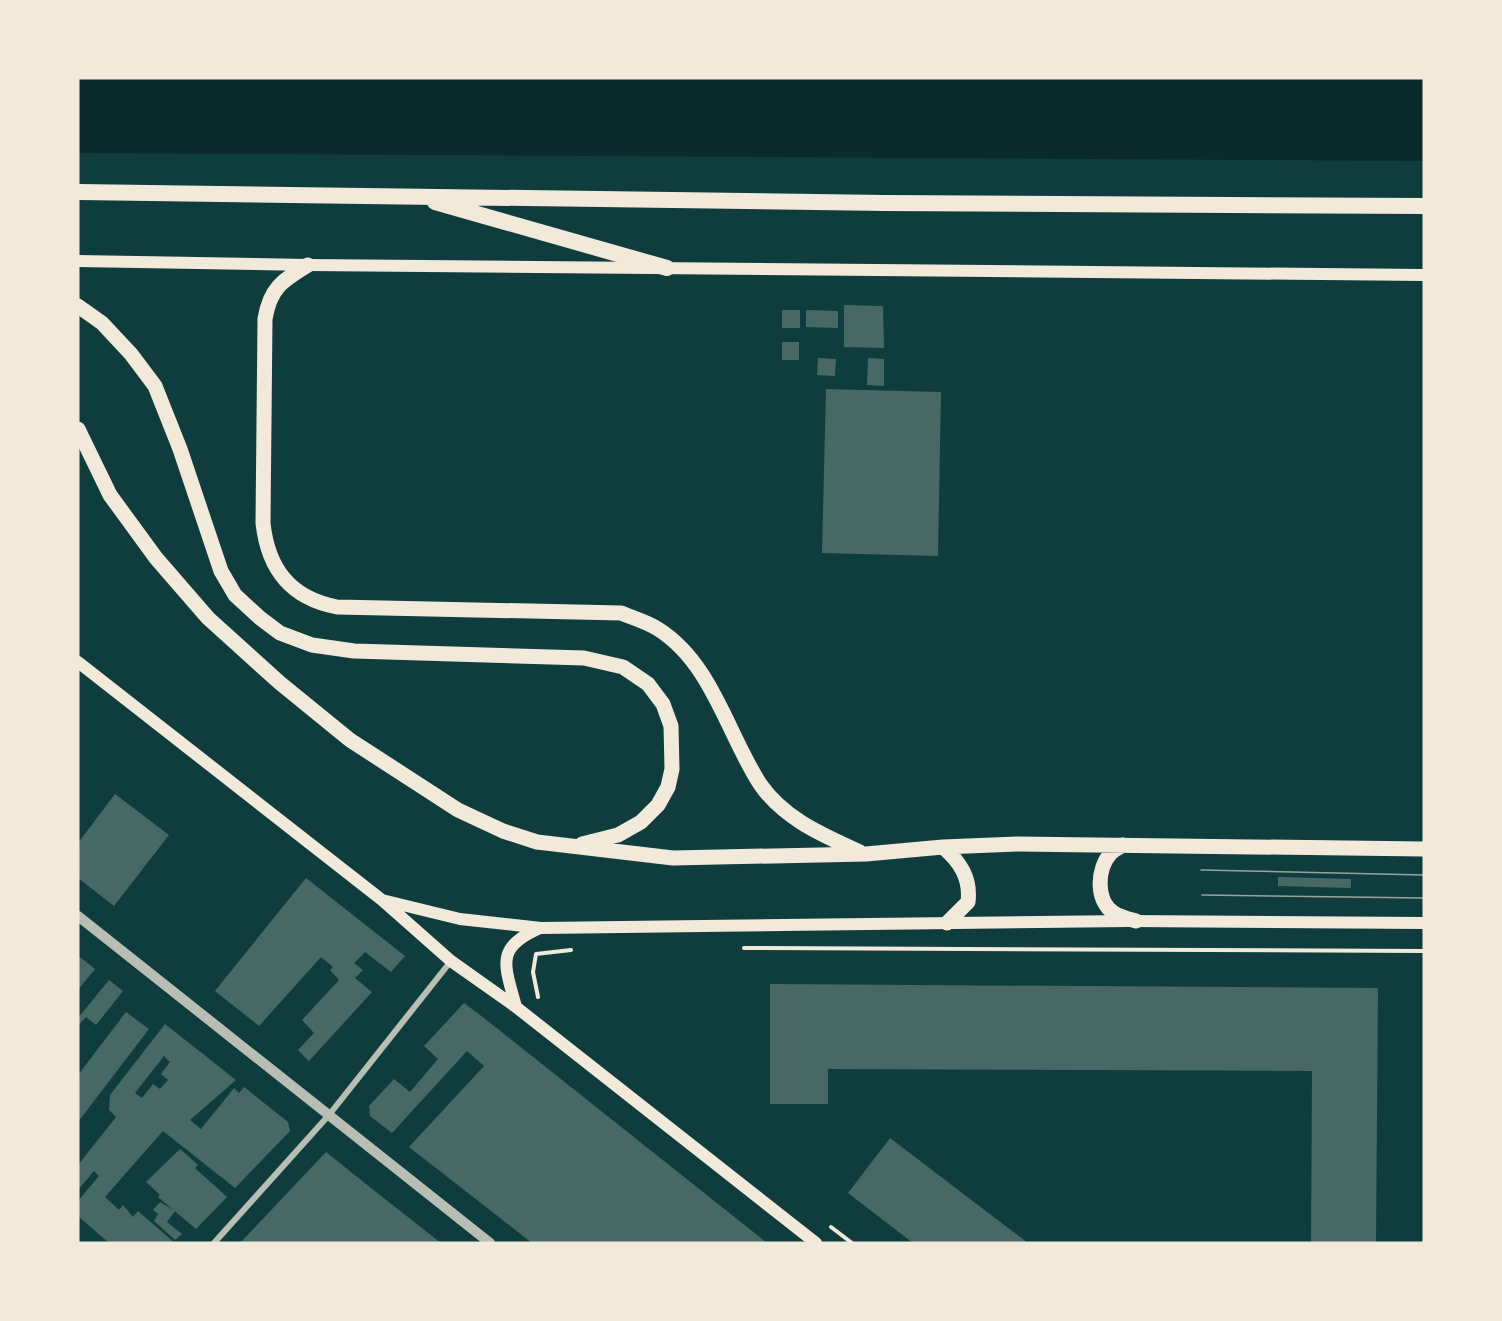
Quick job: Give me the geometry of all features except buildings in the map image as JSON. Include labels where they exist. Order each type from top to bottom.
[{"type":"highway","points":[[78,192],[897,203],[1424,206]]},
{"type":"highway","points":[[414,196],[667,268]]},
{"type":"main road","points":[[78,261],[308,266],[1424,275]]},
{"type":"main road","points":[[308,266],[280,283],[273,291],[265,319],[263,524],[269,554],[288,584],[314,601],[336,607],[621,613],[658,629],[679,646],[704,678],[761,785],[788,813],[811,830],[866,854]]},
{"type":"main road","points":[[78,306],[102,323],[131,354],[155,386],[180,449],[221,571],[235,595],[280,633],[312,645],[354,651],[584,658],[623,667],[648,684],[663,704],[671,726],[672,769],[668,787],[658,806],[641,822],[618,835],[573,846]]},
{"type":"main road","points":[[78,429],[110,495],[156,558],[208,618],[280,683],[350,740],[458,810],[503,831],[537,842],[673,858],[866,854],[943,847],[1017,844],[1424,849]]},
{"type":"main road","points":[[78,662],[382,900],[451,961],[516,1007],[816,1243]]},
{"type":"main road","points":[[1123,845],[1111,852],[1103,866],[1100,887],[1102,898],[1114,913],[1136,921]]},
{"type":"main road","points":[[943,847],[960,864],[969,894],[968,902],[947,923]]},
{"type":"main road","points":[[382,900],[460,919],[541,928],[1136,921],[1424,923]]},
{"type":"main road","points":[[516,1007],[507,974],[507,956],[512,944],[520,937],[541,928]]},
{"type":"street","points":[[78,916],[490,1243]]},
{"type":"street","points":[[214,1243],[329,1115],[451,961]]},
{"type":"path","points":[[734,948],[1424,951]]},
{"type":"path","points":[[538,998],[533,972],[536,954],[581,949]]},
{"type":"path","points":[[824,1222],[852,1243]]},
{"type":"water","points":[[78,78],[1424,78],[1424,161],[78,153]]},
{"type":"tram line","points":[[1201,870],[1424,875]]},
{"type":"tram line","points":[[1202,895],[1424,898]]}]
